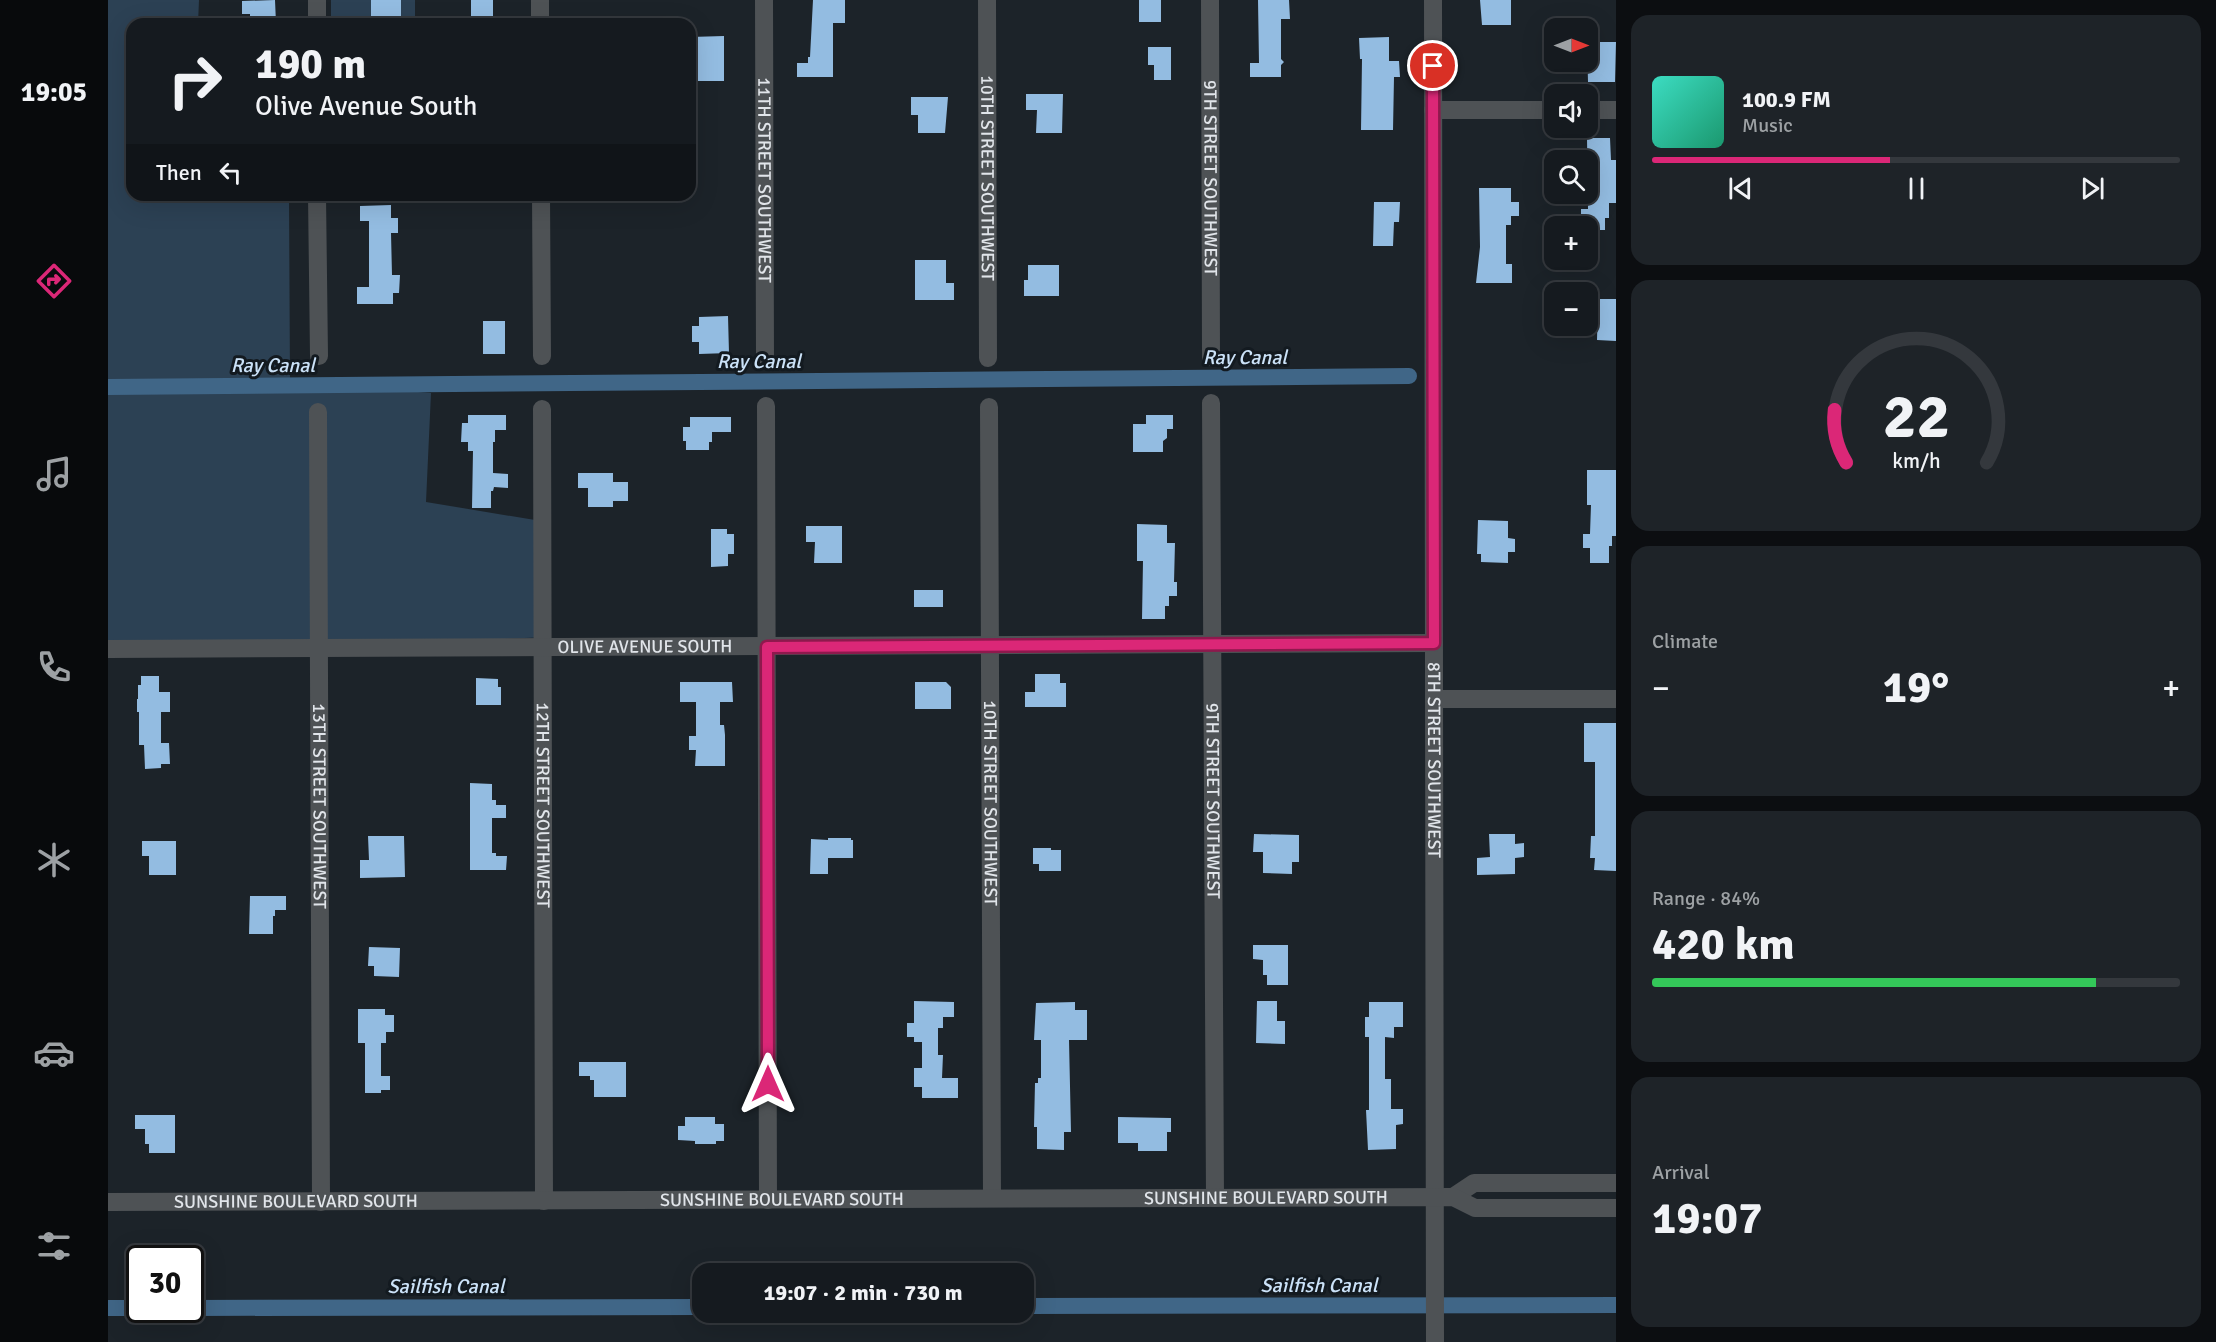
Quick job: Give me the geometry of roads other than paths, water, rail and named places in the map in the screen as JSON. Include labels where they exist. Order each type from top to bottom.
[{"type":"street","points":[[317,0],[317,18]]},
{"type":"street","points":[[540,0],[540,18]]},
{"type":"street","name":"11TH STREET SOUTHWEST","points":[[765,0],[765,359]]},
{"type":"street","name":"10TH STREET SOUTHWEST","points":[[987,0],[988,358]]},
{"type":"street","name":"9TH STREET SOUTHWEST","points":[[1210,0],[1211,357]]},
{"type":"street","name":"8TH STREET SOUTHWEST","points":[[1433,0],[1434,643],[1445,1198],[1435,1272],[1435,1340]]},
{"type":"street","points":[[1433,110],[1544,110]]},
{"type":"street","points":[[1598,110],[1616,110]]},
{"type":"street","points":[[317,201],[319,356]]},
{"type":"street","points":[[541,201],[542,356]]},
{"type":"street","name":"9TH STREET SOUTHWEST","points":[[1211,403],[1215,1198]]},
{"type":"street","points":[[766,406],[768,1200]]},
{"type":"street","name":"10TH STREET SOUTHWEST","points":[[989,407],[992,1198]]},
{"type":"street","name":"12TH STREET SOUTHWEST","points":[[542,409],[544,1201]]},
{"type":"street","name":"13TH STREET SOUTHWEST","points":[[318,412],[321,1202]]},
{"type":"street","name":"OLIVE AVENUE SOUTH","points":[[108,649],[1434,643]]},
{"type":"street","points":[[1435,699],[1616,699]]},
{"type":"street","name":"SUNSHINE BOULEVARD SOUTH","points":[[1445,1198],[1474,1183],[1616,1183]]},
{"type":"street","name":"SUNSHINE BOULEVARD SOUTH","points":[[108,1202],[1445,1198],[1475,1208],[1616,1208]]},
{"type":"waterway","name":"Ray Canal","points":[[108,387],[1409,376]]},
{"type":"waterway","name":"Sailfish Canal","points":[[1034,1306],[1616,1305]]},
{"type":"waterway","name":"Sailfish Canal","points":[[204,1308],[692,1307]]},
{"type":"waterway","name":"Sailfish Canal","points":[[108,1308],[126,1308]]}]
